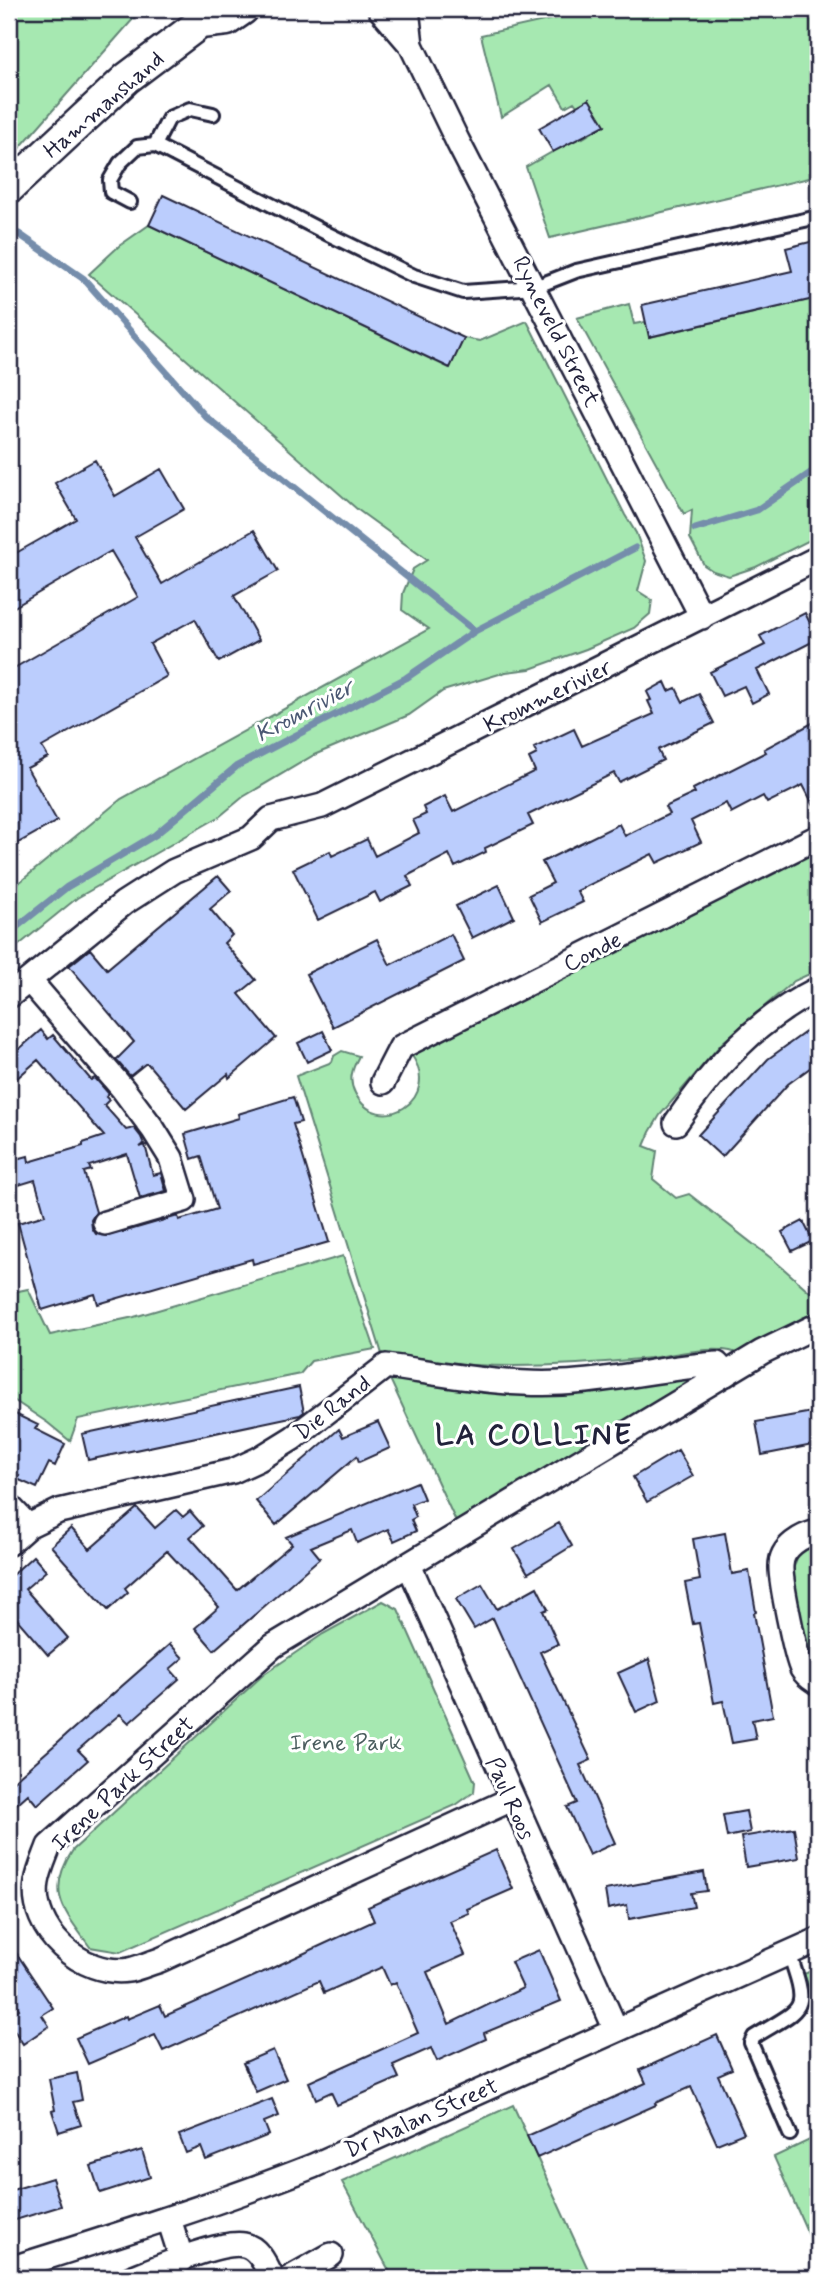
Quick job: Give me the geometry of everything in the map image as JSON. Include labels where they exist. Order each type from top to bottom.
[{"type":"street","name":"Hammanshand","points":[[9,188],[127,78],[203,16],[227,20],[243,9]]},
{"type":"street","name":"Ryneveld Street","points":[[380,9],[411,46],[702,617]]},
{"type":"street","name":"Ryneveld Street","points":[[407,9],[411,46]]},
{"type":"street","name":"Krommerivier","points":[[29,980],[124,903],[174,871],[251,838],[271,819],[322,806],[818,558]]},
{"type":"street","name":"Conde","points":[[383,1082],[401,1047],[818,837]]},
{"type":"street","points":[[9,996],[29,980],[123,1089],[172,1158],[184,1200],[105,1223]]},
{"type":"street","points":[[676,1123],[701,1086],[758,1026],[797,999],[818,989]]},
{"type":"street","name":"Irene Park Street","points":[[512,1800],[160,1960],[128,1970],[98,1968],[73,1956],[51,1935],[38,1911],[37,1883],[49,1846],[273,1646],[762,1352],[818,1325]]},
{"type":"street","name":"Die Rand","points":[[9,1543],[28,1526],[59,1511],[233,1471],[259,1460],[386,1366],[513,1382],[562,1383],[717,1364],[726,1374]]},
{"type":"street","points":[[9,1506],[28,1526]]},
{"type":"street","points":[[818,1532],[805,1535],[788,1548],[780,1565],[797,1655],[807,1676],[818,1683]]},
{"type":"street","name":"Paul Roos","points":[[409,1565],[615,2030]]},
{"type":"street","name":"Dr Malan Street","points":[[11,2267],[169,2219],[313,2166],[818,1940]]},
{"type":"street","points":[[169,2219],[182,2260]]},
{"type":"street","points":[[131,2278],[225,2246],[244,2245],[254,2250],[272,2278]]},
{"type":"street","points":[[290,2278],[331,2255]]},
{"type":"lane","points":[[155,145],[169,118],[190,109],[214,114]]},
{"type":"lane","points":[[130,202],[111,192],[110,180],[120,163],[136,147],[155,145],[414,276],[463,292],[535,287],[576,271],[818,217]]},
{"type":"lane","points":[[789,1953],[802,1999],[796,2011],[754,2037],[751,2043],[790,2134]]},
{"type":"green space","points":[[9,9],[142,9],[16,152],[9,130]]},
{"type":"green space","points":[[597,9],[818,9],[818,176],[550,238],[526,167],[604,125],[589,99],[577,106],[574,102],[565,107],[552,85],[501,117],[481,35]]},
{"type":"green space","points":[[149,225],[449,368],[464,338],[480,341],[527,321],[636,533],[646,561],[638,591],[652,600],[650,614],[634,628],[586,649],[530,669],[506,672],[443,691],[409,715],[314,755],[243,797],[219,817],[77,898],[9,953],[9,891],[121,799],[429,629],[402,610],[403,593],[413,569],[427,560],[358,510],[89,274],[119,246]]},
{"type":"green space","points":[[818,298],[818,536],[756,567],[729,576],[713,571],[704,565],[690,538],[692,510],[684,514],[577,318],[629,304],[634,324],[646,322],[650,337]]},
{"type":"green space","points":[[818,849],[818,970],[794,981],[722,1043],[660,1115],[644,1146],[657,1151],[653,1179],[676,1198],[689,1194],[776,1262],[818,1299],[818,1312],[802,1318],[740,1355],[710,1350],[606,1362],[495,1366],[382,1354],[296,1076],[332,1062],[334,1056],[342,1051],[359,1056],[351,1079],[355,1093],[365,1106],[378,1113],[392,1113],[414,1098],[419,1085],[419,1070],[410,1053]]},
{"type":"green space","points":[[343,1256],[375,1349],[311,1361],[300,1374],[78,1419],[70,1441],[9,1397],[9,1293],[28,1289],[50,1335],[134,1317]]},
{"type":"green space","points":[[389,1377],[698,1377],[458,1526]]},
{"type":"green space","points":[[818,1544],[818,1672],[809,1660],[792,1572],[797,1558],[806,1546]]},
{"type":"green space","name":"Irene Park","points":[[383,1601],[398,1609],[475,1782],[474,1792],[456,1805],[120,1952],[90,1947],[66,1912],[59,1890],[60,1878],[73,1850],[263,1675],[323,1634]]},
{"type":"green space","points":[[818,1968],[818,2009],[804,1974]]},
{"type":"green space","points":[[513,2105],[592,2278],[393,2278],[342,2182]]},
{"type":"green space","points":[[818,2136],[818,2256],[774,2157]]},
{"type":"building","points":[[589,99],[605,125],[553,152],[539,128]]},
{"type":"building","points":[[163,195],[464,338],[450,368],[149,225]]},
{"type":"building","points":[[818,240],[818,298],[649,337],[642,305],[792,271],[786,248]]},
{"type":"building","points":[[95,460],[115,496],[161,469],[184,509],[135,537],[162,584],[254,530],[278,571],[234,596],[259,640],[219,662],[195,619],[150,644],[167,676],[42,747],[48,757],[27,768],[57,821],[9,848],[9,671],[138,597],[111,551],[9,610],[9,557],[76,519],[55,483]]},
{"type":"building","points":[[805,613],[818,639],[757,670],[769,694],[752,703],[744,686],[722,696],[710,672],[765,645],[760,636]]},
{"type":"building","points":[[665,682],[669,691],[676,688],[683,702],[699,694],[714,723],[658,750],[663,760],[619,782],[614,773],[528,815],[533,825],[485,848],[486,852],[455,867],[449,854],[407,876],[412,886],[380,902],[375,892],[318,920],[293,869],[330,851],[332,856],[367,839],[375,856],[419,833],[413,820],[426,814],[423,807],[445,796],[453,812],[535,771],[529,758],[537,754],[534,748],[574,729],[582,746],[654,714],[647,692]]},
{"type":"building","points":[[818,720],[818,814],[803,785],[767,803],[763,796],[731,813],[726,803],[691,821],[701,842],[657,863],[652,854],[577,891],[583,902],[542,922],[529,895],[553,883],[542,862],[619,824],[625,836],[669,814],[665,807],[695,793],[693,789],[766,752],[764,749]]},
{"type":"building","points":[[218,876],[231,891],[210,909],[232,935],[224,943],[256,980],[239,994],[276,1038],[229,1078],[228,1074],[186,1109],[148,1064],[130,1076],[116,1060],[134,1042],[69,966],[90,949],[107,969]]},
{"type":"building","points":[[499,885],[514,917],[472,938],[456,906]]},
{"type":"building","points":[[451,934],[464,961],[333,1027],[306,974],[377,939],[390,965]]},
{"type":"building","points":[[818,1023],[818,1062],[788,1084],[722,1157],[698,1135],[768,1059]]},
{"type":"building","points":[[41,1030],[48,1039],[53,1035],[91,1080],[95,1078],[109,1094],[106,1097],[109,1100],[104,1105],[126,1130],[134,1128],[141,1137],[144,1144],[140,1147],[145,1145],[153,1175],[161,1173],[166,1191],[140,1198],[127,1154],[89,1166],[91,1170],[84,1172],[96,1212],[91,1220],[96,1234],[109,1236],[178,1216],[179,1220],[217,1209],[201,1156],[192,1159],[185,1134],[239,1118],[238,1114],[293,1097],[301,1122],[293,1124],[329,1242],[253,1264],[252,1259],[98,1304],[95,1294],[42,1310],[18,1223],[45,1215],[35,1180],[9,1188],[9,1161],[28,1156],[29,1162],[83,1146],[83,1143],[104,1136],[38,1060],[9,1085],[9,1058]]},
{"type":"building","points":[[323,1031],[332,1050],[307,1062],[298,1043]]},
{"type":"building","points":[[803,1221],[813,1241],[792,1251],[782,1232]]},
{"type":"building","points":[[299,1387],[304,1412],[300,1415],[88,1460],[82,1434]]},
{"type":"building","points":[[9,1411],[38,1425],[35,1429],[65,1444],[55,1466],[49,1463],[37,1488],[17,1479],[19,1476],[9,1471]]},
{"type":"building","points":[[818,1411],[818,1444],[762,1455],[756,1422]]},
{"type":"building","points":[[378,1422],[390,1448],[359,1462],[357,1456],[276,1525],[256,1501],[339,1429],[343,1437]]},
{"type":"building","points":[[678,1450],[693,1476],[647,1502],[633,1477]]},
{"type":"building","points":[[417,1482],[424,1499],[411,1504],[416,1517],[411,1520],[416,1531],[394,1541],[388,1529],[357,1543],[352,1530],[311,1547],[320,1558],[214,1650],[195,1628],[219,1607],[167,1551],[125,1588],[128,1592],[108,1610],[51,1546],[71,1528],[90,1549],[137,1508],[155,1528],[176,1510],[183,1517],[190,1511],[203,1526],[190,1537],[237,1590],[292,1544],[286,1537]]},
{"type":"building","points":[[559,1523],[572,1546],[528,1573],[514,1549]]},
{"type":"building","points":[[725,1533],[732,1574],[749,1571],[773,1716],[752,1720],[756,1739],[732,1743],[723,1701],[714,1703],[699,1623],[693,1624],[685,1583],[700,1580],[693,1539]]},
{"type":"building","points":[[33,1556],[46,1571],[25,1589],[68,1638],[48,1655],[9,1610],[9,1571],[12,1575]]},
{"type":"building","points":[[482,1584],[497,1609],[537,1587],[548,1609],[543,1611],[558,1644],[540,1652],[591,1760],[580,1765],[615,1843],[589,1855],[567,1807],[577,1803],[493,1618],[474,1629],[456,1599]]},
{"type":"building","points":[[170,1644],[183,1658],[170,1669],[179,1679],[129,1723],[120,1714],[78,1750],[88,1760],[37,1805],[28,1794],[9,1811],[9,1785]]},
{"type":"building","points":[[649,1659],[660,1701],[636,1712],[618,1673]]},
{"type":"building","points":[[746,1811],[750,1832],[727,1837],[723,1815]]},
{"type":"building","points":[[794,1828],[799,1858],[746,1867],[741,1837]]},
{"type":"building","points":[[496,1850],[513,1889],[467,1909],[469,1913],[450,1921],[465,1955],[427,1972],[449,2024],[523,1988],[511,1962],[539,1950],[561,2001],[484,2033],[486,2039],[437,2061],[431,2048],[393,2065],[399,2078],[337,2105],[331,2092],[316,2099],[309,2082],[418,2033],[396,1982],[390,1985],[382,1967],[324,1993],[319,1981],[163,2051],[155,2035],[88,2064],[76,2038],[126,2016],[127,2019],[160,2005],[165,2016],[268,1970],[374,1921],[368,1907]]},
{"type":"building","points":[[704,1872],[707,1891],[691,1893],[694,1907],[629,1919],[627,1905],[608,1909],[605,1890]]},
{"type":"building","points":[[9,1942],[53,2008],[42,2015],[49,2026],[23,2044],[9,2022],[9,2016],[19,2009],[9,1995]]},
{"type":"building","points":[[717,2035],[732,2069],[718,2075],[744,2133],[717,2144],[691,2087],[537,2158],[527,2136],[646,2083],[640,2070]]},
{"type":"building","points":[[273,2050],[286,2079],[256,2092],[243,2063]]},
{"type":"building","points":[[77,2073],[82,2100],[73,2102],[81,2125],[59,2132],[52,2111],[55,2110],[49,2079]]},
{"type":"building","points":[[272,2099],[279,2116],[264,2122],[269,2135],[206,2160],[201,2147],[186,2153],[179,2135]]},
{"type":"building","points":[[142,2150],[150,2177],[100,2193],[91,2166]]},
{"type":"building","points":[[52,2178],[61,2206],[9,2222],[9,2191]]},
{"type":"waterway","points":[[19,234],[84,279],[206,417],[475,631]]},
{"type":"waterway","name":"Kromrivier","points":[[695,529],[757,510],[818,468]]},
{"type":"waterway","name":"Kromrivier","points":[[9,933],[67,887],[155,835],[237,766],[406,678],[475,631],[635,548]]},
{"type":"district","name":"LA COLLINE","points":[[534,1434]]}]
